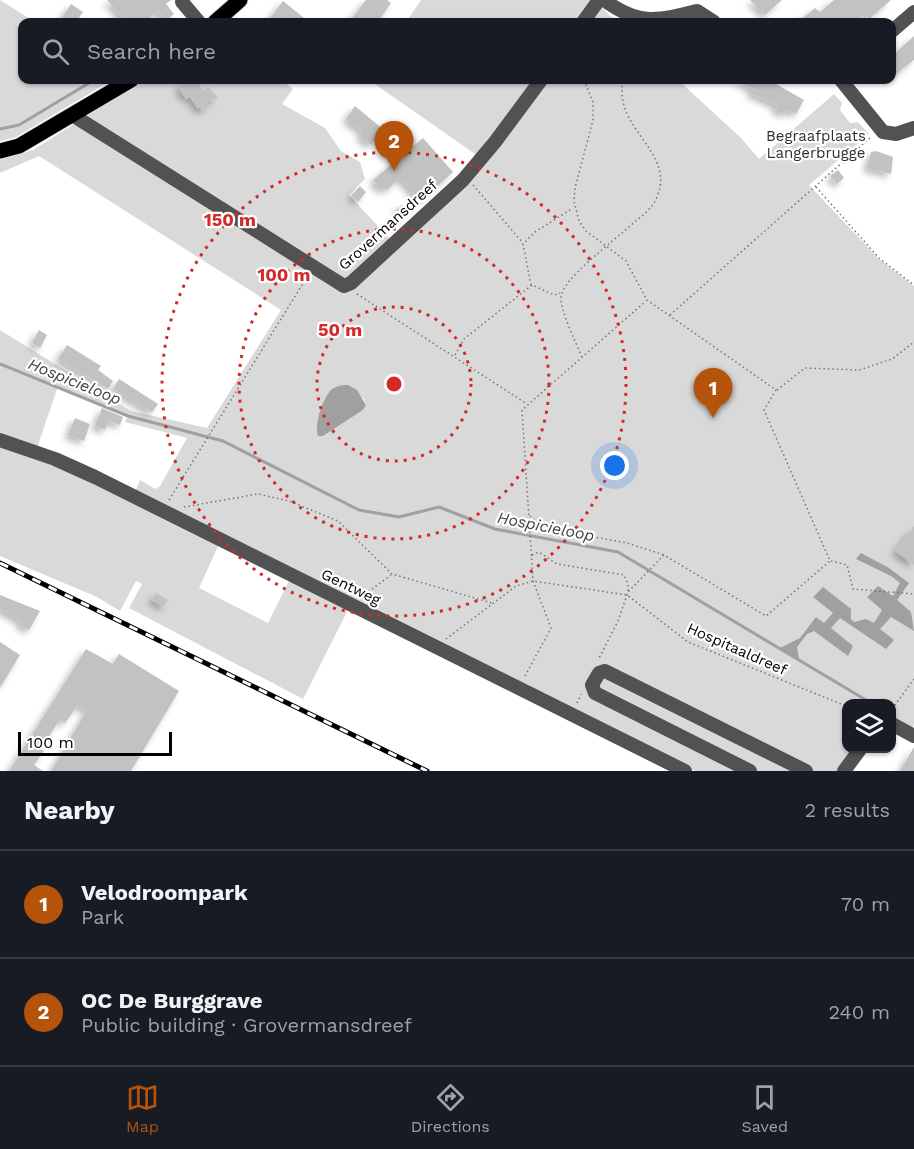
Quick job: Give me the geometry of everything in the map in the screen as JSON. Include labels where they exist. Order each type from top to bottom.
[{"type":"main road","points":[[220,18],[240,0]]},
{"type":"main road","points":[[0,151],[19,146],[74,116],[125,84]]},
{"type":"street","points":[[586,18],[599,0]]},
{"type":"street","points":[[604,0],[627,15],[638,18]]},
{"type":"street","points":[[183,2],[197,18]]},
{"type":"street","points":[[670,18],[701,6],[711,18]]},
{"type":"street","points":[[896,27],[914,12]]},
{"type":"street","name":"Grovermansdreef","points":[[74,116],[344,286],[351,283],[466,177],[538,84]]},
{"type":"street","points":[[844,84],[883,132],[896,134],[914,128]]},
{"type":"street","name":"Gentweg","points":[[0,440],[55,459],[685,771]]},
{"type":"street","points":[[750,771],[595,693],[592,685],[599,673],[605,670],[806,771]]},
{"type":"street","points":[[896,727],[914,736]]},
{"type":"street","points":[[844,771],[857,753]]},
{"type":"path","points":[[586,84],[593,102],[594,120],[575,188],[574,207],[579,221],[586,231],[626,261],[647,300],[776,390]]},
{"type":"path","points":[[582,357],[560,300],[565,282],[649,212],[658,194],[659,166],[624,111],[620,93],[622,84]]},
{"type":"path","points":[[670,315],[880,129]]},
{"type":"path","points":[[466,177],[523,244],[532,285]]},
{"type":"path","points":[[816,186],[879,258],[914,285]]},
{"type":"path","points":[[523,244],[536,232],[574,207]]},
{"type":"path","points":[[162,511],[313,267]]},
{"type":"path","points":[[454,356],[464,339],[532,285],[554,295],[561,292]]},
{"type":"path","points":[[344,286],[528,404]]},
{"type":"path","points":[[516,688],[535,661],[551,628],[533,581],[522,410],[647,300]]},
{"type":"path","points":[[830,561],[764,410],[776,390],[805,368],[859,370],[892,359],[914,342]]},
{"type":"path","points":[[183,507],[258,494],[289,501],[338,521],[392,574],[494,603]]},
{"type":"path","points":[[529,515],[544,528],[627,543],[664,555],[766,616],[830,561]]},
{"type":"path","points":[[532,556],[539,552],[557,564],[624,575],[628,584],[628,593],[618,621],[597,663]]},
{"type":"path","points":[[628,593],[664,555]]},
{"type":"path","points":[[830,561],[847,565],[853,589],[914,594]]},
{"type":"path","points":[[351,605],[392,574]]},
{"type":"path","points":[[437,648],[516,586],[533,581]]},
{"type":"path","name":"Hospitaaldreef","points":[[533,581],[628,593],[688,642],[842,704]]},
{"type":"path","points":[[896,702],[914,679]]},
{"type":"path","points":[[571,715],[582,694]]},
{"type":"green space","points":[[0,0],[29,18],[18,18],[18,84],[105,84],[16,137],[0,141]]},
{"type":"green space","points":[[421,0],[595,0],[610,16],[615,18],[409,18]]},
{"type":"green space","name":"Begraafplaats Langerbrugge","points":[[138,84],[287,84],[293,89],[282,104],[325,128],[341,151],[360,162],[365,179],[349,195],[391,240],[463,174],[478,156],[375,84],[682,84],[741,138],[759,159],[834,94],[842,103],[840,110],[850,123],[858,122],[869,134],[809,185],[878,258],[914,286],[914,725],[911,730],[896,722],[896,699],[842,699],[842,753],[854,753],[840,771],[695,771],[135,492],[140,480],[155,489],[160,486],[187,438],[125,422],[128,416],[58,386],[37,448],[0,435],[0,330],[131,411],[207,428],[281,310],[39,156],[0,173],[0,160],[33,150]],"holes":[[[363,397],[366,405],[363,410],[323,436]]]},
{"type":"green space","points":[[0,445],[37,456],[219,544],[199,588],[268,623],[290,579],[349,608],[303,699],[129,608],[142,584],[136,581],[120,611],[97,597],[0,556]]},
{"type":"shaded area","points":[[348,385],[357,390],[366,405],[363,410],[323,436],[318,436],[318,420],[327,395],[336,387]]},
{"type":"shaded area","points":[[861,553],[889,568],[909,583],[897,600],[911,612],[914,631],[891,617],[880,629],[894,640],[886,649],[840,618],[831,628],[853,646],[848,656],[814,631],[807,634],[797,647],[799,659],[780,648],[800,638],[816,617],[824,623],[833,613],[813,597],[823,587],[851,609],[851,619],[854,622],[866,619],[874,623],[882,610],[867,597],[878,586],[893,596],[900,583],[891,576],[856,559]]},
{"type":"building","points":[[107,0],[171,0],[166,4],[174,14],[169,18],[164,18],[158,11],[150,18],[123,18]]},
{"type":"building","points":[[366,0],[387,0],[391,3],[381,18],[352,18]]},
{"type":"building","points":[[750,0],[782,0],[765,15]]},
{"type":"building","points":[[834,0],[891,0],[870,18],[865,13],[859,18],[803,18],[815,8],[820,12]]},
{"type":"building","points":[[283,1],[304,18],[270,18]]},
{"type":"building","points":[[71,4],[83,12],[79,18],[62,18]]},
{"type":"building","points":[[914,36],[914,60],[896,74],[896,52]]},
{"type":"building","points":[[183,84],[199,84],[203,91],[208,87],[218,98],[207,102],[209,106],[202,111],[190,97],[186,99],[178,87]]},
{"type":"building","points":[[744,84],[776,84],[804,100],[796,114],[787,110],[784,114],[775,110],[778,106],[750,93],[753,89]]},
{"type":"building","points":[[355,106],[390,135],[384,143],[377,137],[371,145],[360,137],[363,132],[346,119]]},
{"type":"building","points":[[423,138],[453,172],[421,201],[400,178],[387,190],[384,187],[381,190],[373,180]]},
{"type":"building","points":[[876,151],[893,157],[891,174],[867,168],[871,152]]},
{"type":"building","points":[[838,170],[844,178],[837,184],[830,176]]},
{"type":"building","points":[[360,186],[366,192],[358,202],[351,196]]},
{"type":"building","points":[[402,205],[409,212],[403,218],[396,210]]},
{"type":"building","points":[[39,330],[47,335],[40,348],[32,343]]},
{"type":"building","points":[[67,345],[101,366],[98,370],[113,381],[108,389],[58,359]]},
{"type":"building","points":[[119,379],[158,404],[152,412],[113,389]]},
{"type":"building","points":[[102,408],[123,417],[120,425],[109,421],[105,430],[95,426]]},
{"type":"building","points":[[75,418],[90,424],[84,441],[68,435]]},
{"type":"building","points":[[914,526],[914,565],[895,551]]},
{"type":"building","points":[[156,593],[168,600],[163,607],[152,600]]},
{"type":"building","points":[[0,595],[40,611],[29,630],[19,624],[21,621],[0,609]]},
{"type":"building","points":[[0,642],[20,655],[0,688]]},
{"type":"building","points":[[86,649],[113,664],[119,654],[179,691],[131,771],[51,771],[87,710],[78,705],[65,723],[60,719],[41,749],[44,751],[34,765],[43,771],[9,771]]},
{"type":"building","points":[[914,747],[914,771],[900,771]]},
{"type":"waterway","points":[[0,129],[19,125],[87,84]]},
{"type":"waterway","name":"Hospicieloop","points":[[0,364],[128,416],[223,441],[359,510],[399,517],[439,507],[495,529],[618,552],[864,699]]},
{"type":"railway","points":[[0,563],[427,771]]},
{"type":"place","name":"OC De Burggrave","points":[[394,171]]},
{"type":"place","name":"Velodroompark","points":[[713,418]]}]
